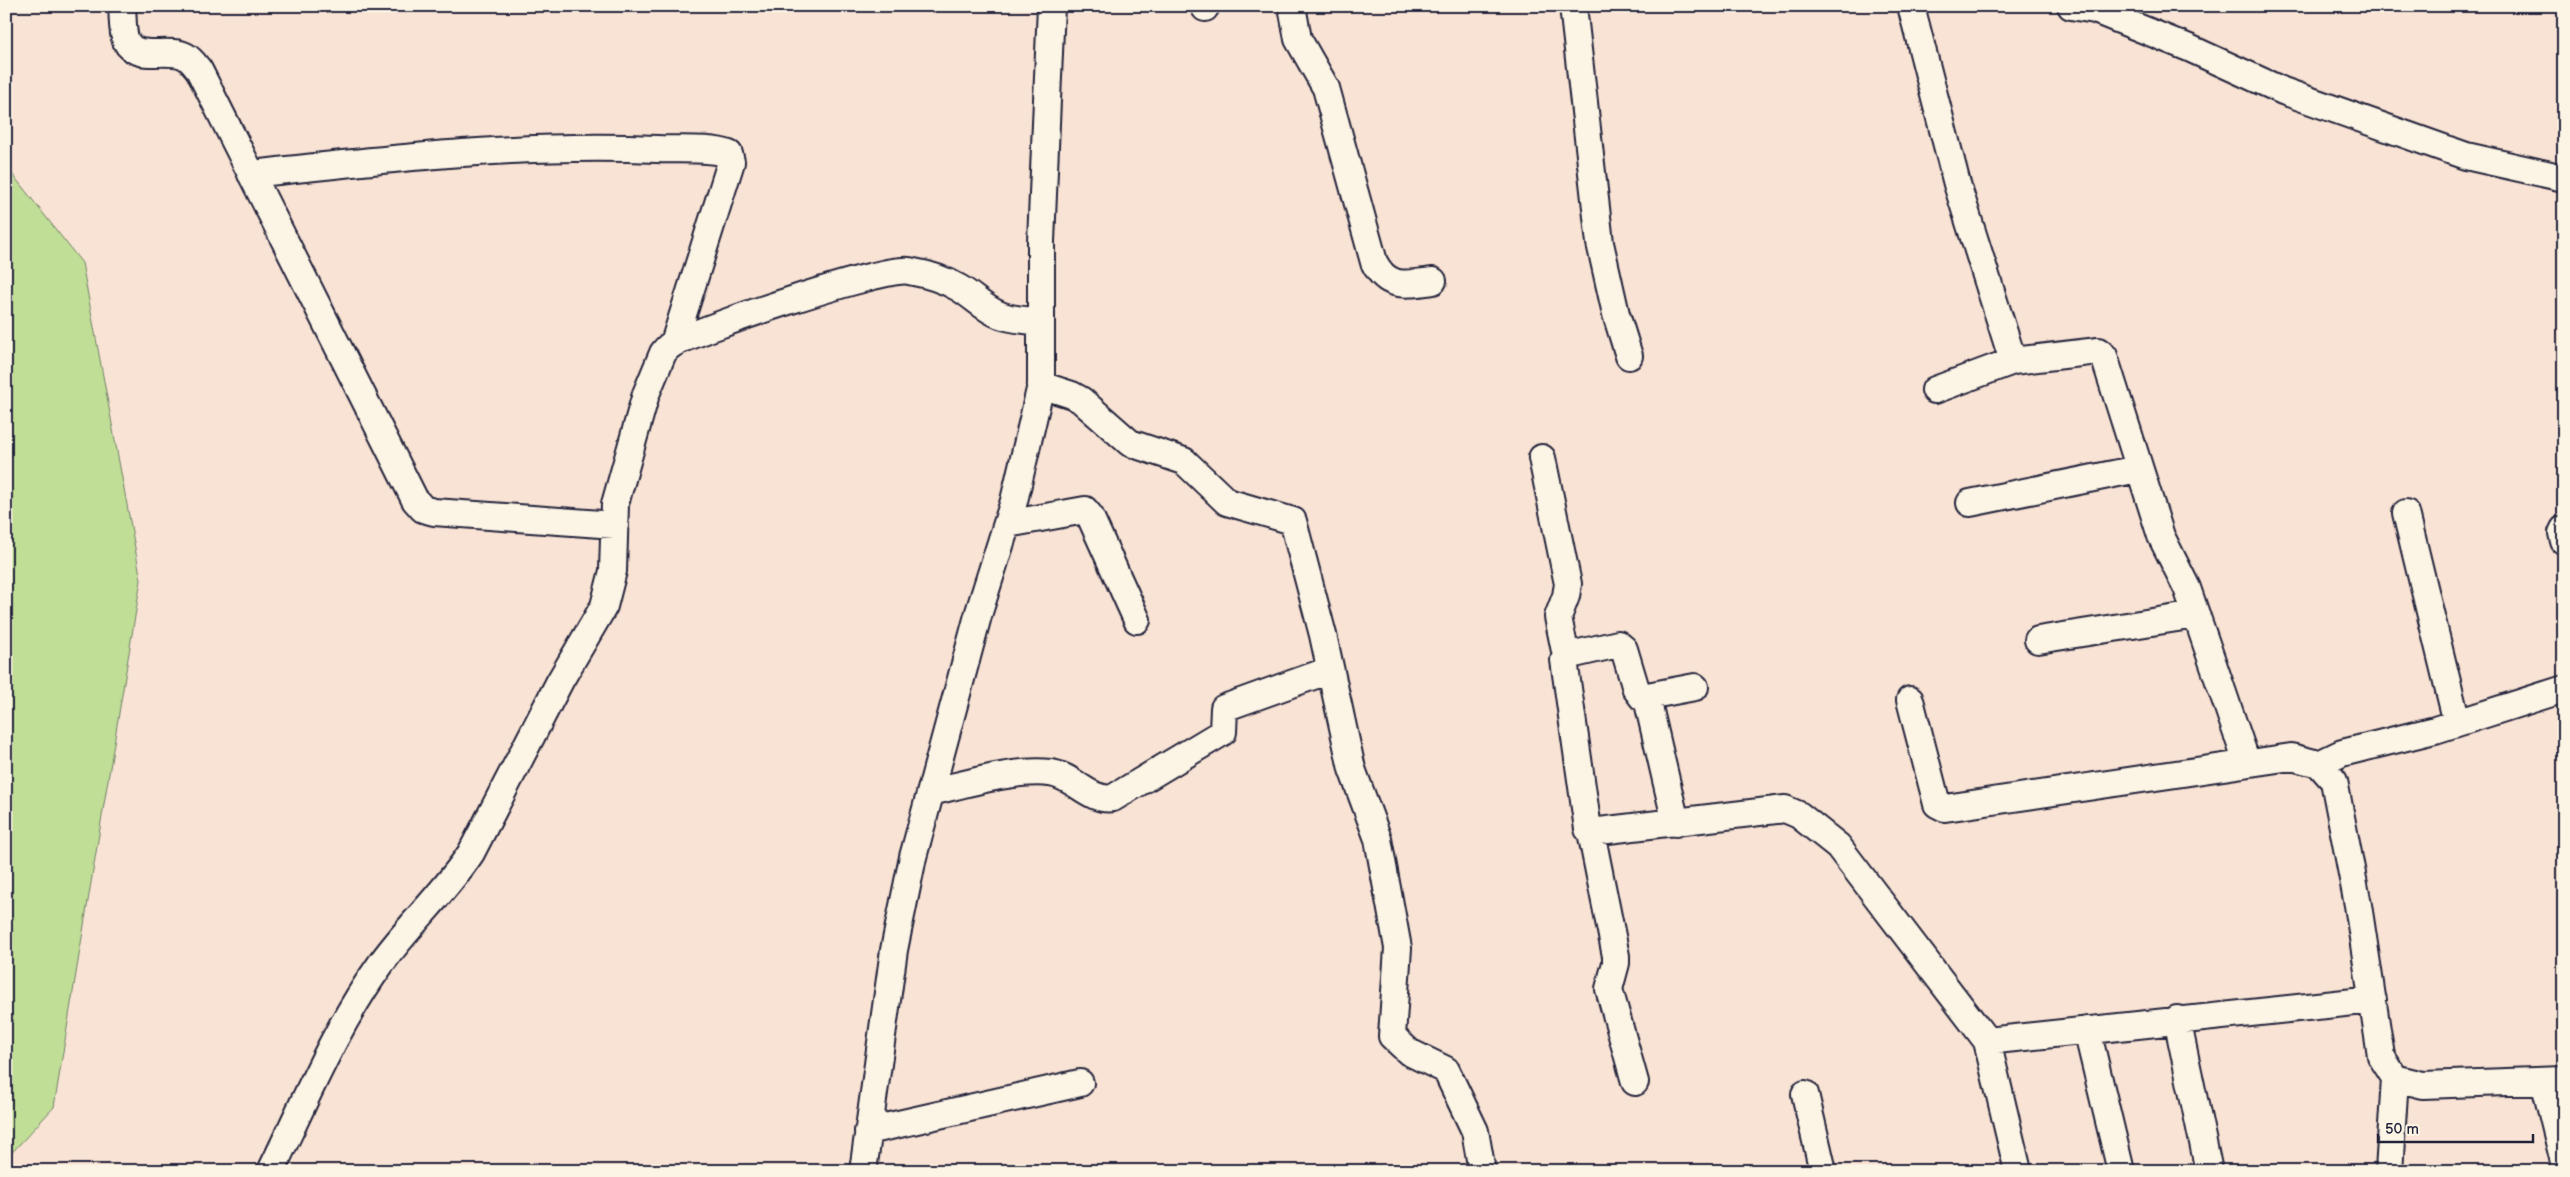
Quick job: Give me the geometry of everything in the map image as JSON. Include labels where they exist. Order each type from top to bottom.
[{"type":"street","points":[[122,6],[126,41],[131,48],[139,52],[174,52],[185,55],[199,70],[414,500],[423,508],[434,512],[615,525]]},
{"type":"street","points":[[863,1171],[894,950],[913,857],[980,612],[1007,524],[1041,385],[1040,241],[1051,6]]},
{"type":"street","points":[[1292,6],[1298,39],[1326,88],[1374,262],[1387,279],[1396,282],[1406,284],[1434,281]]},
{"type":"street","points":[[1572,6],[1600,243],[1616,314],[1629,356]]},
{"type":"street","points":[[1911,6],[1957,184],[2013,361]]},
{"type":"street","points":[[2071,6],[2126,14],[2189,48],[2283,91],[2466,156],[2564,178]]},
{"type":"street","points":[[251,174],[378,160],[501,150],[608,147],[724,152],[729,154],[731,162],[674,343]]},
{"type":"street","points":[[271,1171],[347,1017],[380,965],[454,878],[471,853],[560,682],[604,606],[614,571],[615,504],[646,394],[663,353],[674,343],[811,295],[876,275],[906,270],[936,277],[960,288],[985,308],[1001,316],[1041,322]]},
{"type":"street","points":[[1935,390],[2013,361],[2098,351],[2104,356],[2109,366],[2138,469],[2161,536],[2187,588],[2247,763]]},
{"type":"street","points":[[1041,385],[1072,395],[1130,442],[1184,461],[1227,502],[1292,521],[1330,670],[1352,769],[1378,839],[1398,948],[1392,1036],[1408,1052],[1446,1070],[1475,1131],[1482,1171]]},
{"type":"street","points":[[1542,458],[1568,584],[1566,596],[1558,617],[1566,656],[1564,660],[1586,825],[1591,832],[1616,963],[1609,989],[1635,1082]]},
{"type":"street","points":[[1970,504],[2138,469]]},
{"type":"street","points":[[1007,524],[1085,510],[1090,516],[1137,620]]},
{"type":"street","points":[[2406,513],[2457,723]]},
{"type":"street","points":[[2564,529],[2562,532],[2564,541]]},
{"type":"street","points":[[2038,640],[2196,615]]},
{"type":"street","points":[[1566,656],[1618,644],[1622,646],[1638,694],[1647,698],[1695,687]]},
{"type":"street","points":[[930,792],[997,778],[1050,773],[1066,777],[1095,796],[1113,798],[1223,732],[1224,708],[1330,670]]},
{"type":"street","points":[[2319,764],[2342,753],[2457,723],[2564,690]]},
{"type":"street","points":[[1647,698],[1676,822]]},
{"type":"street","points":[[1910,700],[1937,804],[1945,808],[2291,757],[2319,764],[2334,781],[2358,905],[2381,1056],[2394,1078],[2389,1171]]},
{"type":"street","points":[[1591,832],[1785,809],[1800,815],[1838,846],[1987,1041],[2018,1171]]},
{"type":"street","points":[[1987,1041],[2177,1019],[2373,1000]]},
{"type":"street","points":[[2177,1019],[2209,1171]]},
{"type":"street","points":[[2087,1030],[2121,1171]]},
{"type":"street","points":[[2394,1078],[2423,1085],[2554,1080],[2564,1162]]},
{"type":"street","points":[[868,1131],[1080,1083]]},
{"type":"street","points":[[1805,1094],[1823,1171]]},
{"type":"green space","points":[[6,166],[82,263],[141,580],[54,1107],[6,1159]]}]
